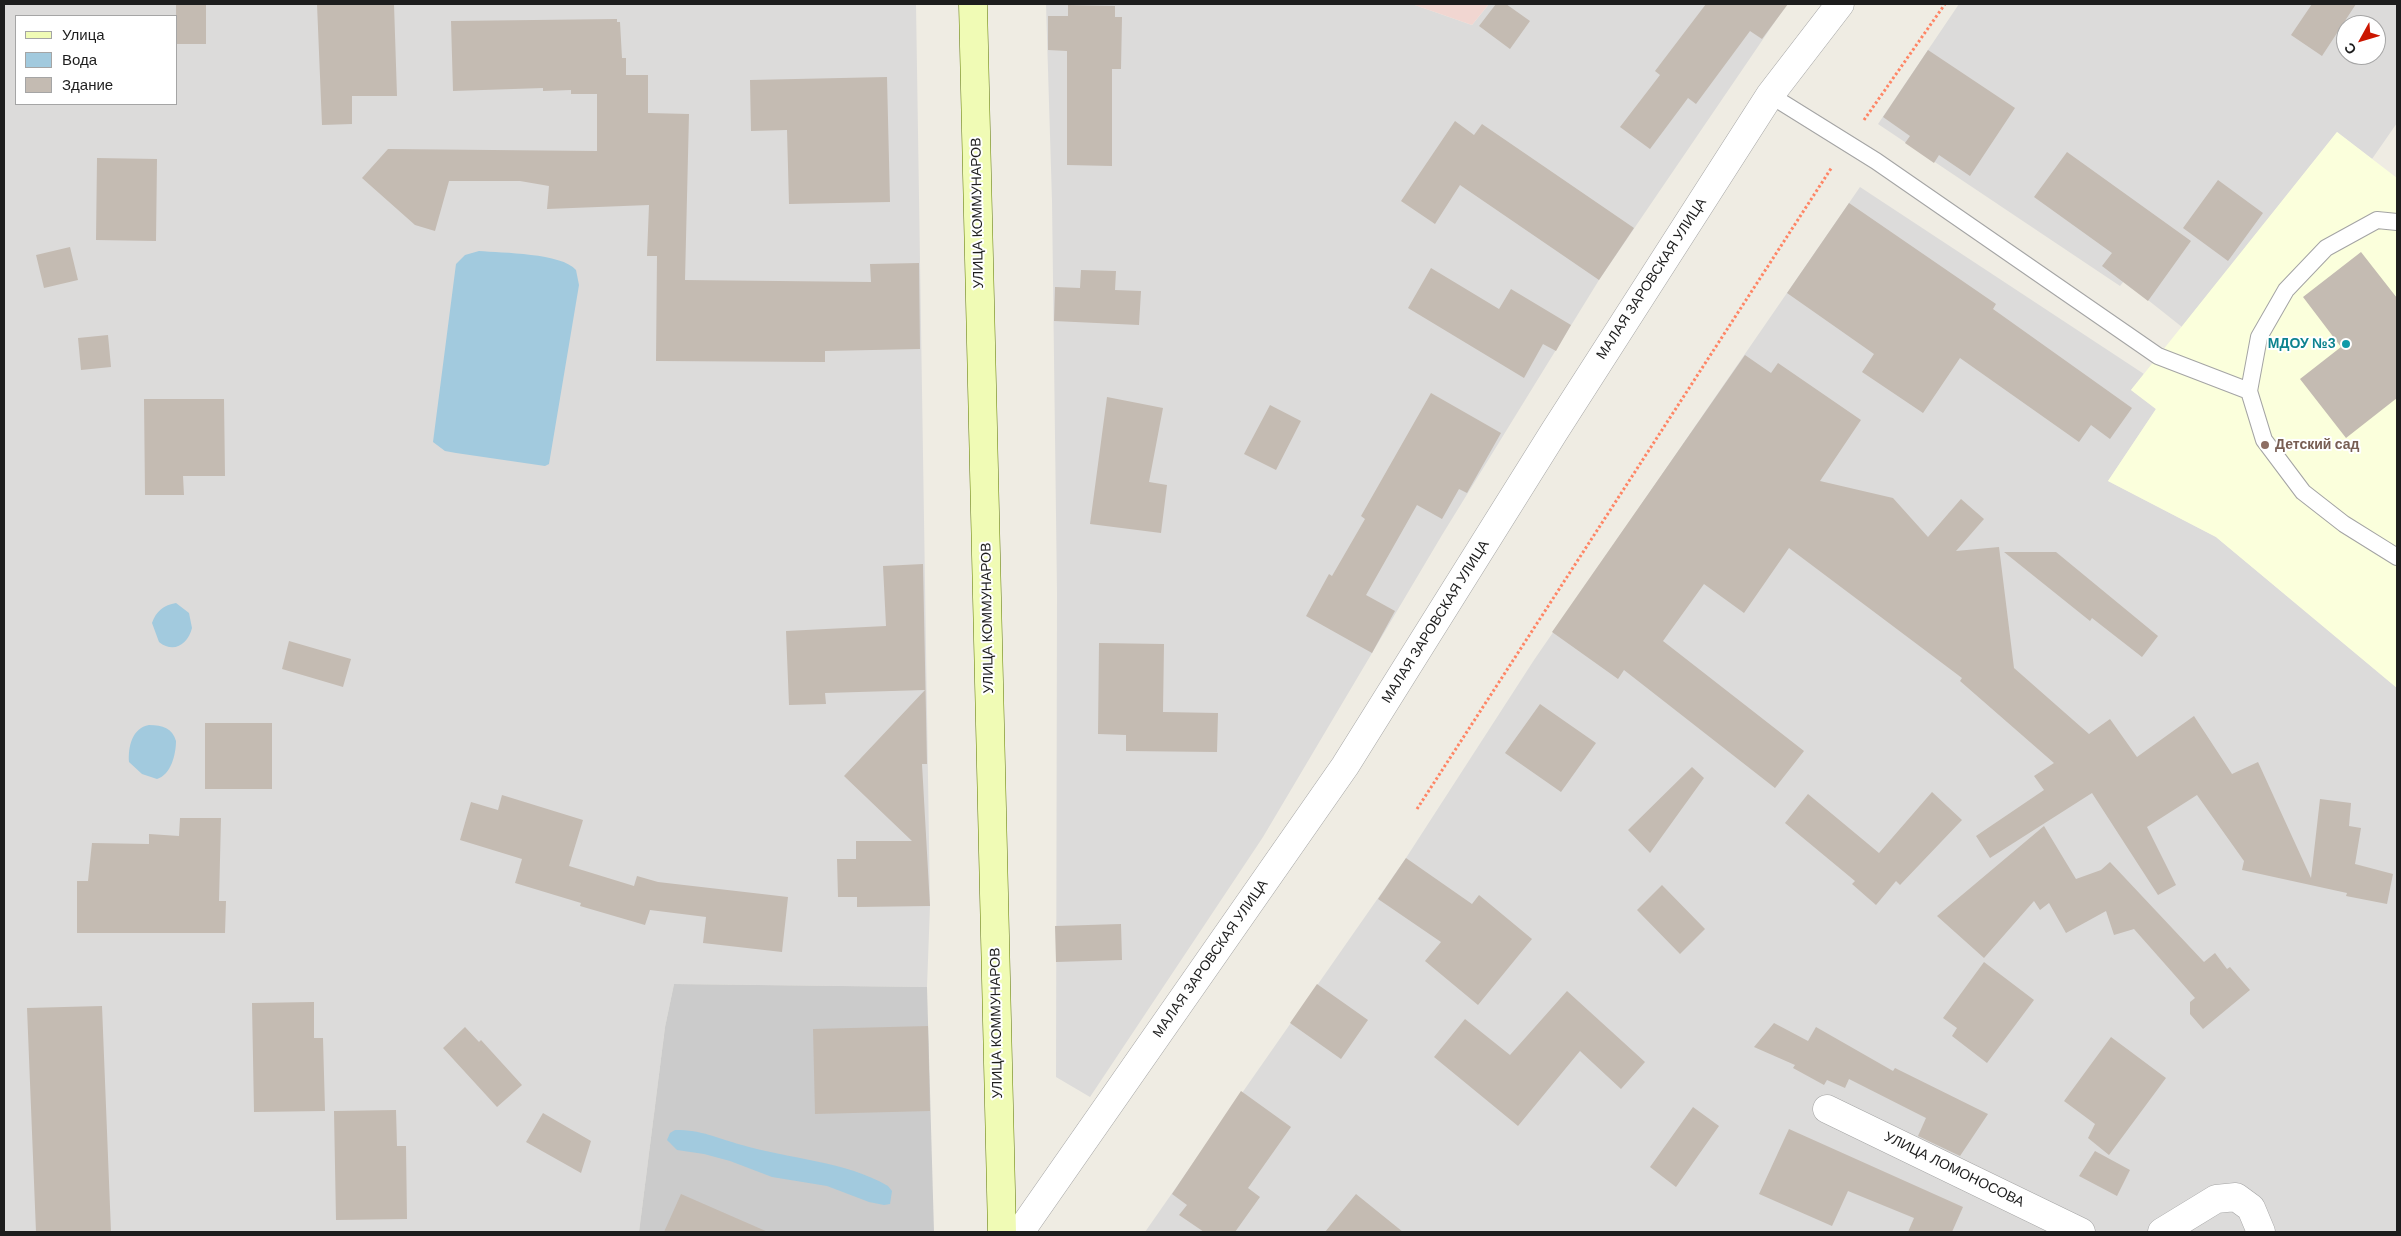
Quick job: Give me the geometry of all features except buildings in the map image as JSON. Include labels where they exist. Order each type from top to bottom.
[{"type":"street","name":"УЛИЦА КОММУНАРОВ","points":[[973,4],[1002,1232]]},
{"type":"street","name":"МАЛАЯ ЗАРОВСКАЯ УЛИЦА","points":[[1020,1232],[1345,766],[1770,95],[1840,4]]},
{"type":"street","name":"УЛИЦА ЛОМОНОСОВА","points":[[1826,1109],[2081,1232]]},
{"type":"street","points":[[2162,1232],[2216,1199],[2236,1197],[2251,1208],[2260,1232]]},
{"type":"lane","points":[[1770,95],[1848,143],[2158,356],[2249,391]]},
{"type":"lane","points":[[2397,222],[2377,220],[2326,248],[2286,290],[2259,337],[2249,391],[2264,440],[2303,492],[2344,524],[2397,558]]},
{"type":"path","points":[[1417,809],[1848,143],[1945,4]]},
{"type":"shaded area","points":[[4,4],[916,4],[930,906],[927,987],[674,984],[665,1027],[639,1232],[4,1232]]},
{"type":"shaded area","points":[[1046,4],[1412,4],[1472,25],[1489,4],[1787,4],[1599,280],[1442,535],[1263,837],[1090,1097],[1056,1077],[1057,593],[1052,201]]},
{"type":"shaded area","points":[[1412,4],[1489,4],[1472,25]]},
{"type":"shaded area","points":[[1959,4],[2397,4],[2397,123],[2372,159],[2337,132],[2182,327],[2124,281],[2120,286],[1878,124]]},
{"type":"shaded area","name":"Детский сад","points":[[2337,132],[2397,178],[2397,688],[2216,537],[2108,481],[2156,409],[2131,390]]},
{"type":"shaded area","points":[[1860,187],[2144,374],[2131,390],[2156,409],[2108,481],[2216,537],[2397,688],[2397,1232],[1145,1232],[1406,858],[1534,660]]},
{"type":"shaded area","points":[[674,984],[927,987],[934,1232],[639,1232],[665,1027]]},
{"type":"water","points":[[479,251],[545,257],[569,264],[576,270],[579,285],[549,464],[545,466],[445,451],[433,442],[456,264],[465,255]]},
{"type":"water","points":[[176,603],[189,613],[192,628],[184,643],[180,646],[170,647],[159,642],[152,623],[161,609]]},
{"type":"water","points":[[149,725],[166,728],[172,733],[176,741],[174,758],[169,769],[162,777],[157,779],[142,774],[129,762],[129,750],[132,739],[139,730]]},
{"type":"water","points":[[675,1130],[702,1133],[760,1150],[817,1161],[854,1171],[888,1186],[892,1191],[890,1204],[884,1205],[869,1202],[827,1186],[772,1177],[730,1161],[704,1154],[677,1150],[667,1140],[670,1133]]},
{"type":"place","name":"МДОУ №3","points":[[2346,344]]},
{"type":"place","name":"Детский сад","points":[[2265,445]]}]
